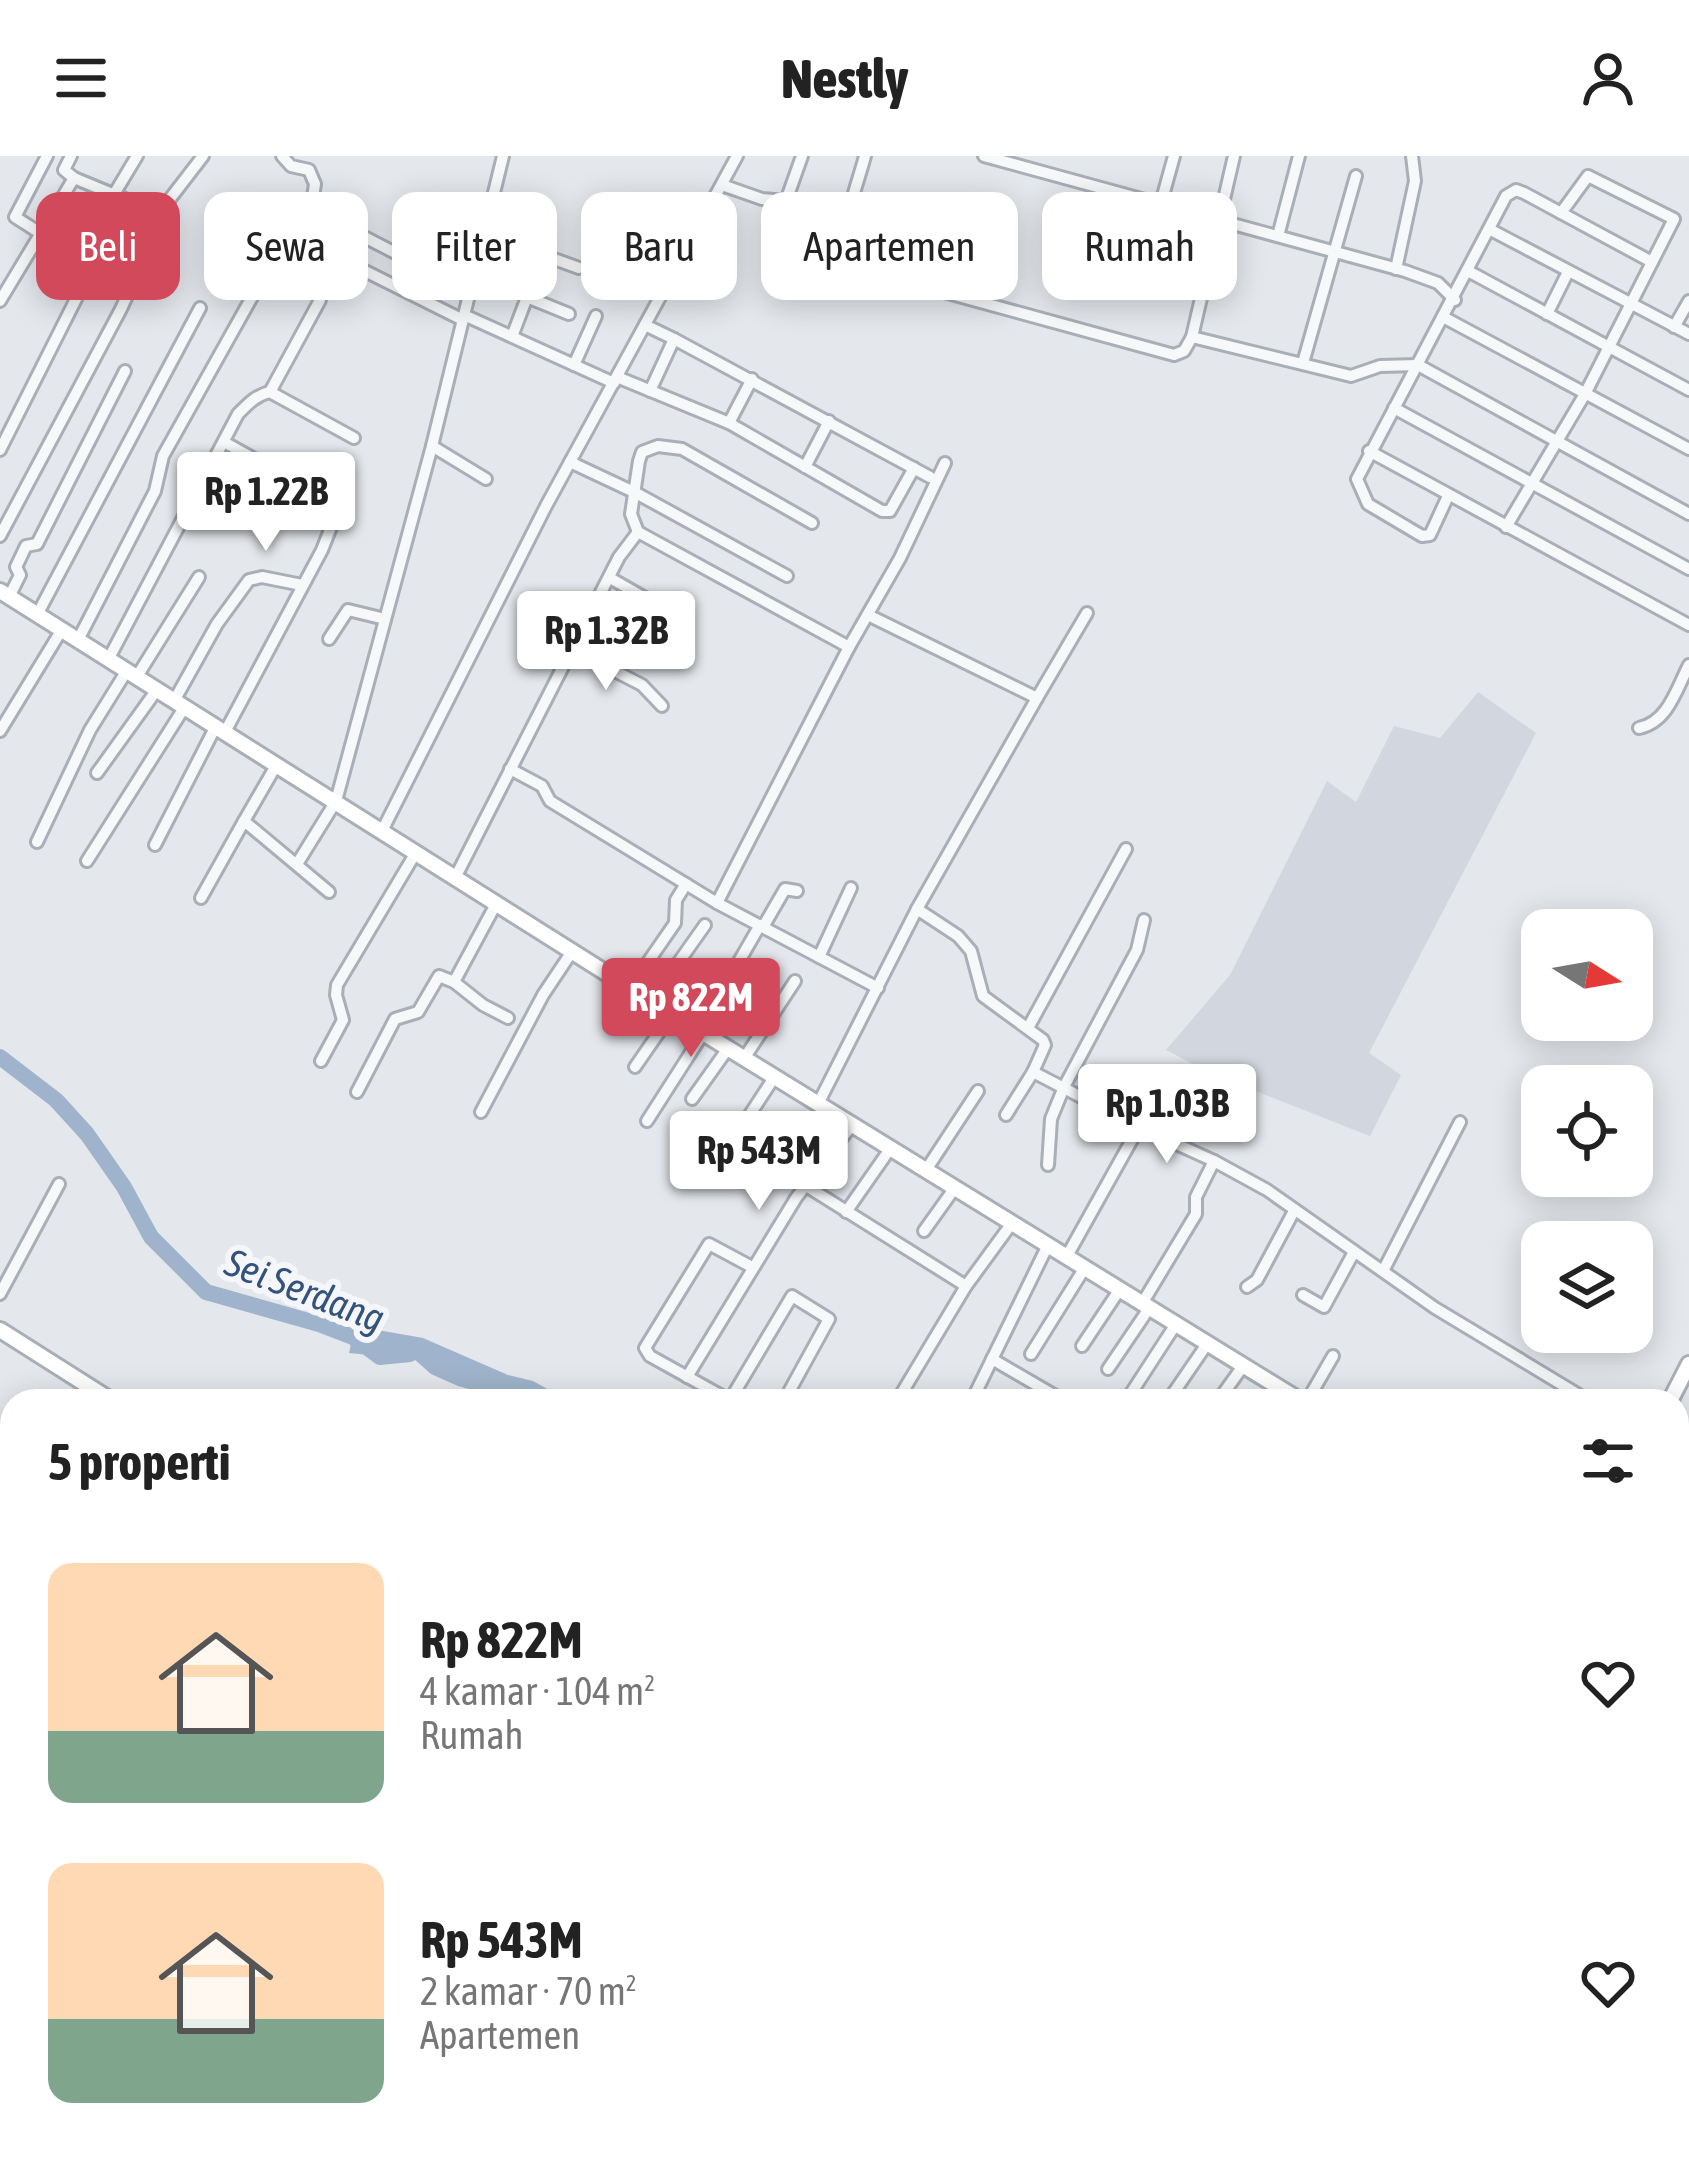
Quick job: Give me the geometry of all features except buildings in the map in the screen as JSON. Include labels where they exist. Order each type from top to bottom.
[{"type":"main road","points":[[4,594],[630,988],[1146,1304],[1273,1389]]},
{"type":"main road","points":[[0,1330],[93,1389]]},
{"type":"street","points":[[36,230],[15,217],[47,156]]},
{"type":"street","points":[[115,192],[136,156]]},
{"type":"street","points":[[175,192],[203,156]]},
{"type":"street","points":[[282,156],[291,166],[312,175],[316,212],[392,252]]},
{"type":"street","points":[[493,192],[502,156]]},
{"type":"street","points":[[382,831],[571,461],[736,156]]},
{"type":"street","points":[[722,185],[762,199],[786,201],[802,156]]},
{"type":"street","points":[[866,156],[847,224],[848,239],[863,265],[878,274],[1165,354],[1180,355],[1192,337],[1200,300]]},
{"type":"street","points":[[1051,173],[1055,156]]},
{"type":"street","points":[[1164,192],[1174,156]]},
{"type":"street","points":[[1225,192],[1234,156]]},
{"type":"street","points":[[1278,236],[1299,156]]},
{"type":"street","points":[[1396,268],[1415,181],[1412,156]]},
{"type":"street","points":[[68,157],[64,170],[104,192]]},
{"type":"street","points":[[990,157],[1121,192]]},
{"type":"street","points":[[1303,362],[1357,176]]},
{"type":"street","points":[[1506,527],[1585,394],[1674,219],[1588,176],[1561,213]]},
{"type":"street","points":[[65,192],[74,178]]},
{"type":"street","points":[[1448,496],[1430,535],[1422,536],[1364,499],[1357,479],[1506,196],[1516,190],[1652,262]]},
{"type":"street","points":[[1237,224],[1396,268],[1438,283],[1455,300]]},
{"type":"street","points":[[1489,230],[1689,334]]},
{"type":"street","points":[[0,301],[36,240]]},
{"type":"street","points":[[557,260],[579,268]]},
{"type":"street","points":[[1468,271],[1689,390]]},
{"type":"street","points":[[368,272],[574,365],[728,423],[882,511],[890,511],[914,468]]},
{"type":"street","points":[[1546,314],[1568,272]]},
{"type":"street","points":[[0,450],[76,300]]},
{"type":"street","points":[[0,536],[123,300]]},
{"type":"street","points":[[78,640],[155,491],[163,456],[250,300]]},
{"type":"street","points":[[271,392],[320,300]]},
{"type":"street","points":[[297,864],[336,801],[467,300]]},
{"type":"street","points":[[513,334],[525,300]]},
{"type":"street","points":[[534,300],[569,314]]},
{"type":"street","points":[[1674,327],[1689,301]]},
{"type":"street","points":[[37,615],[200,308]]},
{"type":"street","points":[[574,365],[596,316]]},
{"type":"street","points":[[1445,318],[1689,449]]},
{"type":"street","points":[[645,325],[930,477]]},
{"type":"street","points":[[1192,337],[1351,376],[1380,365],[1418,365],[1689,514]]},
{"type":"street","points":[[650,392],[674,339]]},
{"type":"street","points":[[4,594],[21,574],[16,567],[22,552],[37,544],[125,370]]},
{"type":"street","points":[[728,423],[752,379]]},
{"type":"street","points":[[108,660],[247,404],[271,392],[354,437]]},
{"type":"street","points":[[1394,408],[1689,569]]},
{"type":"street","points":[[805,466],[829,422]]},
{"type":"street","points":[[155,845],[336,521],[334,505],[224,442]]},
{"type":"street","points":[[432,446],[486,479]]},
{"type":"street","points":[[812,523],[675,446],[642,452],[631,514],[638,532],[849,646]]},
{"type":"street","points":[[1369,452],[1689,625]]},
{"type":"street","points":[[571,461],[787,576]]},
{"type":"street","points":[[717,903],[945,463]]},
{"type":"street","points":[[455,878],[628,542],[638,532]]},
{"type":"street","points":[[38,842],[90,730],[199,578]]},
{"type":"street","points":[[610,578],[666,610]]},
{"type":"street","points":[[87,861],[179,704],[218,624],[249,580],[302,585]]},
{"type":"street","points":[[329,639],[348,610],[385,619]]},
{"type":"street","points":[[966,1286],[783,1170],[824,1105],[917,908],[1087,613]]},
{"type":"street","points":[[868,615],[1037,698]]},
{"type":"street","points":[[0,730],[61,631]]},
{"type":"street","points":[[572,649],[642,685],[662,706]]},
{"type":"street","points":[[1639,728],[1658,721],[1689,665]]},
{"type":"street","points":[[97,773],[156,691]]},
{"type":"street","points":[[201,898],[277,764]]},
{"type":"street","points":[[511,770],[542,786],[550,801],[717,903],[878,988]]},
{"type":"street","points":[[244,821],[329,892]]},
{"type":"street","points":[[1028,1028],[1126,849]]},
{"type":"street","points":[[320,1061],[343,1020],[337,985],[415,854]]},
{"type":"street","points":[[630,988],[675,923],[676,900],[686,884]]},
{"type":"street","points":[[819,957],[851,888]]},
{"type":"street","points":[[647,1120],[785,889],[796,892]]},
{"type":"street","points":[[454,982],[496,904]]},
{"type":"street","points":[[917,908],[971,951],[983,996],[1045,1045],[1006,1115]]},
{"type":"street","points":[[1048,1165],[1051,1119],[1137,950],[1144,920]]},
{"type":"street","points":[[652,1000],[704,926]]},
{"type":"street","points":[[481,1112],[543,995],[573,950]]},
{"type":"street","points":[[356,1092],[395,1019],[418,1012],[439,976],[508,1018]]},
{"type":"street","points":[[745,1057],[795,981]]},
{"type":"street","points":[[635,1067],[674,1012]]},
{"type":"street","points":[[692,1100],[729,1047]]},
{"type":"street","points":[[1033,1072],[1267,1190],[1435,1308],[1569,1389]]},
{"type":"street","points":[[732,1142],[775,1076]]},
{"type":"street","points":[[926,1169],[978,1091]]},
{"type":"street","points":[[1383,1271],[1460,1122]]},
{"type":"street","points":[[687,1377],[752,1267],[852,1125]]},
{"type":"street","points":[[1067,1256],[1138,1127]]},
{"type":"street","points":[[846,1212],[890,1149]]},
{"type":"street","points":[[1108,1369],[1196,1214],[1196,1197],[1214,1162]]},
{"type":"street","points":[[0,1294],[59,1184]]},
{"type":"street","points":[[924,1231],[954,1189]]},
{"type":"street","points":[[1247,1287],[1257,1280],[1294,1211]]},
{"type":"street","points":[[904,1389],[966,1286],[1012,1222]]},
{"type":"street","points":[[708,1389],[646,1352],[648,1340],[709,1244],[752,1267]]},
{"type":"street","points":[[977,1389],[1048,1245]]},
{"type":"street","points":[[1303,1295],[1324,1307],[1354,1252]]},
{"type":"street","points":[[1031,1354],[1084,1269]]},
{"type":"street","points":[[1082,1346],[1120,1289]]},
{"type":"street","points":[[737,1389],[792,1296],[829,1319],[791,1389]]},
{"type":"street","points":[[1134,1389],[1176,1324]]},
{"type":"street","points":[[1176,1389],[1208,1344]]},
{"type":"street","points":[[1312,1389],[1333,1355]]},
{"type":"street","points":[[992,1359],[1043,1389]]},
{"type":"street","points":[[1227,1389],[1243,1366]]},
{"type":"shaded area","points":[[1478,692],[1536,733],[1369,1053],[1401,1075],[1370,1136],[1212,1074],[1166,1050],[1230,975],[1327,781],[1356,802],[1394,726],[1440,738]]},
{"type":"water","points":[[355,1326],[423,1338],[547,1389],[469,1389],[431,1374],[414,1359],[349,1353]]},
{"type":"waterway","name":"Sei Serdang","points":[[0,1057],[56,1100],[87,1134],[151,1237],[206,1292],[319,1324],[353,1337],[380,1357],[410,1354]]}]
